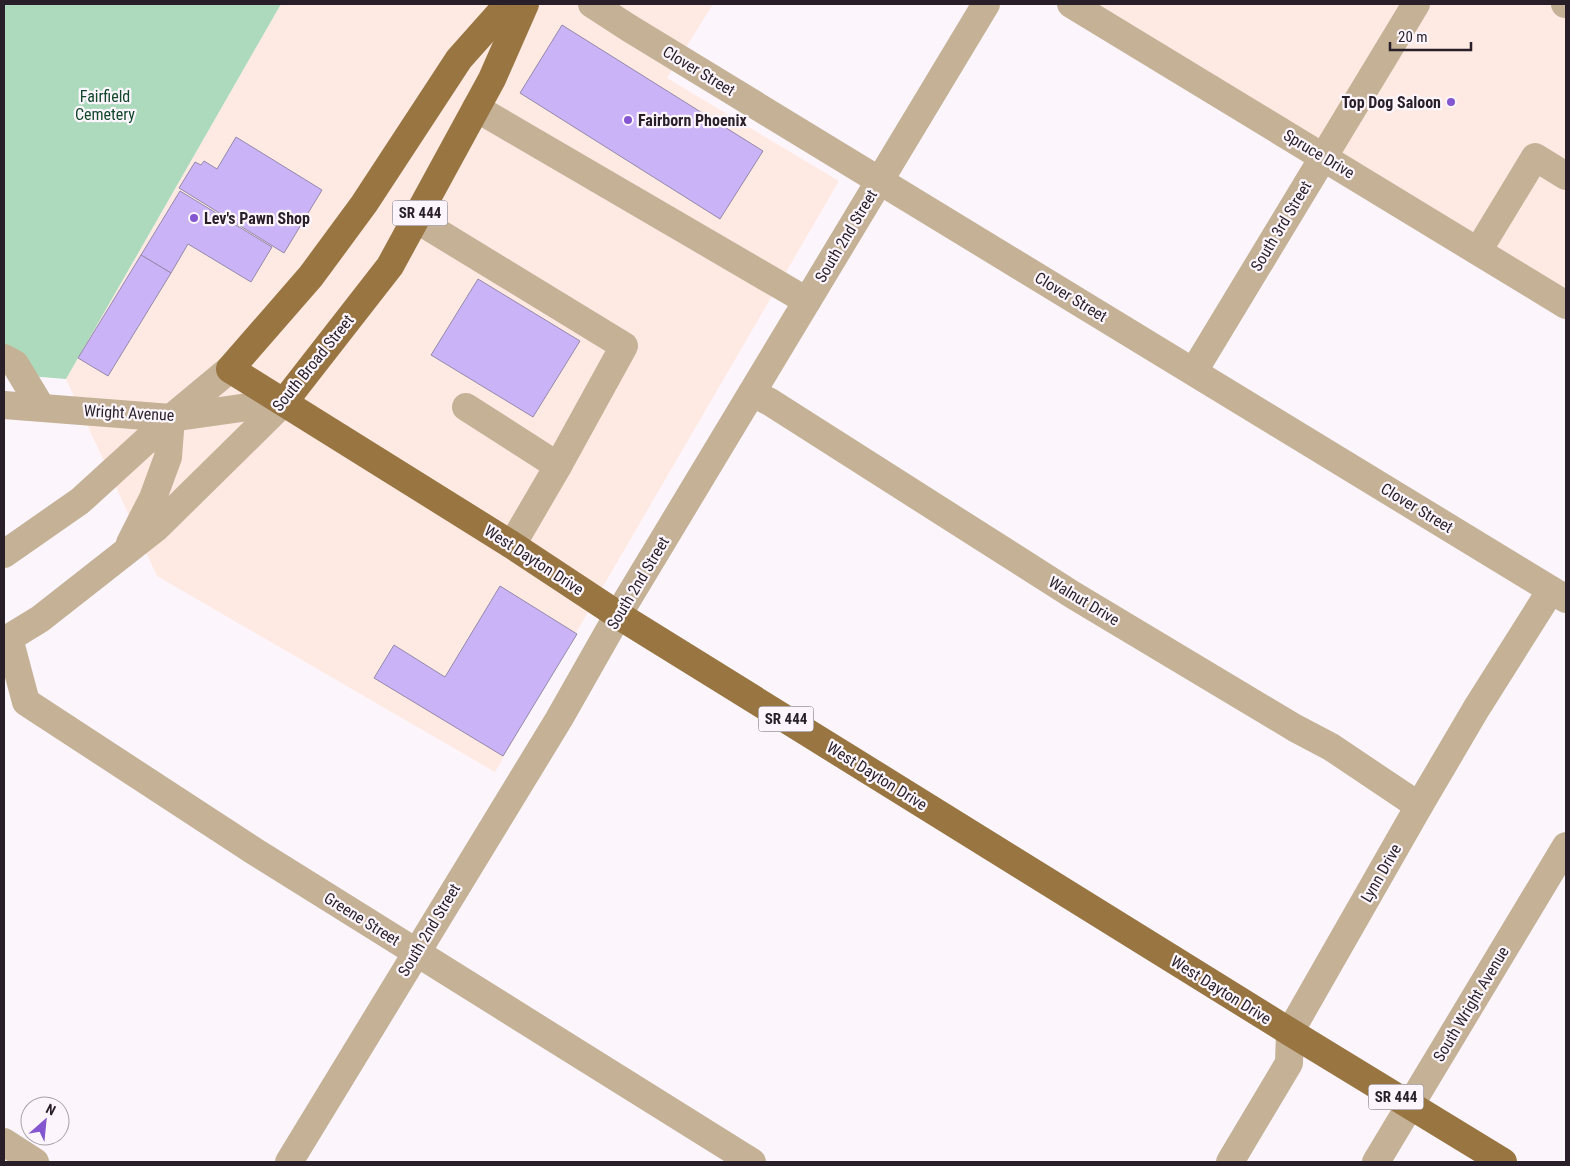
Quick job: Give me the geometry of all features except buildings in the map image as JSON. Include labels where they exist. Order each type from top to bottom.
[{"type":"main road","name":"SR 444","points":[[230,369],[311,276],[364,204],[459,59],[508,4]]},
{"type":"main road","name":"South Broad Street","points":[[284,402],[390,266],[492,79],[524,4]]},
{"type":"main road","name":"West Dayton Drive","points":[[230,369],[512,545],[618,615],[1502,1162]]},
{"type":"street","name":"Clover Street","points":[[592,4],[1558,594]]},
{"type":"street","name":"South 2nd Street","points":[[289,1162],[554,727],[618,615],[986,4]]},
{"type":"street","name":"Spruce Drive","points":[[1071,4],[1566,305]]},
{"type":"street","name":"South 3rd Street","points":[[1194,372],[1416,4]]},
{"type":"street","points":[[476,108],[807,301]]},
{"type":"street","points":[[1478,251],[1535,157],[1566,176]]},
{"type":"street","points":[[416,219],[624,346],[512,545]]},
{"type":"street","points":[[4,358],[15,364],[41,407]]},
{"type":"street","points":[[4,554],[80,501],[171,418],[230,369]]},
{"type":"street","name":"Walnut Drive","points":[[752,393],[1073,595],[1330,747],[1419,806]]},
{"type":"street","name":"Wright Avenue","points":[[4,405],[171,418],[284,402]]},
{"type":"street","name":"South Broad Street","points":[[6,640],[40,619],[156,528],[284,402]]},
{"type":"street","points":[[466,407],[558,466]]},
{"type":"street","points":[[126,552],[153,498],[168,457],[171,418]]},
{"type":"street","name":"Lynn Drive","points":[[1230,1162],[1288,1063],[1290,1032],[1419,806],[1476,709],[1558,594]]},
{"type":"street","name":"Greene Street","points":[[6,640],[26,702],[254,851],[752,1162]]},
{"type":"street","name":"South Wright Avenue","points":[[1376,1162],[1566,846]]},
{"type":"street","points":[[4,1142],[35,1162]]},
{"type":"shaded area","points":[[281,4],[713,4],[667,78],[839,181],[495,772],[157,576],[66,379]]},
{"type":"shaded area","points":[[1082,4],[1566,4],[1566,297]]},
{"type":"green space","name":"Fairfield Cemetery","points":[[4,4],[281,4],[66,379],[4,374]]},
{"type":"place","name":"Top Dog Saloon","points":[[1451,102]]},
{"type":"place","name":"Fairborn Phoenix","points":[[628,120]]},
{"type":"place","name":"Lev's Pawn Shop","points":[[194,218]]}]
